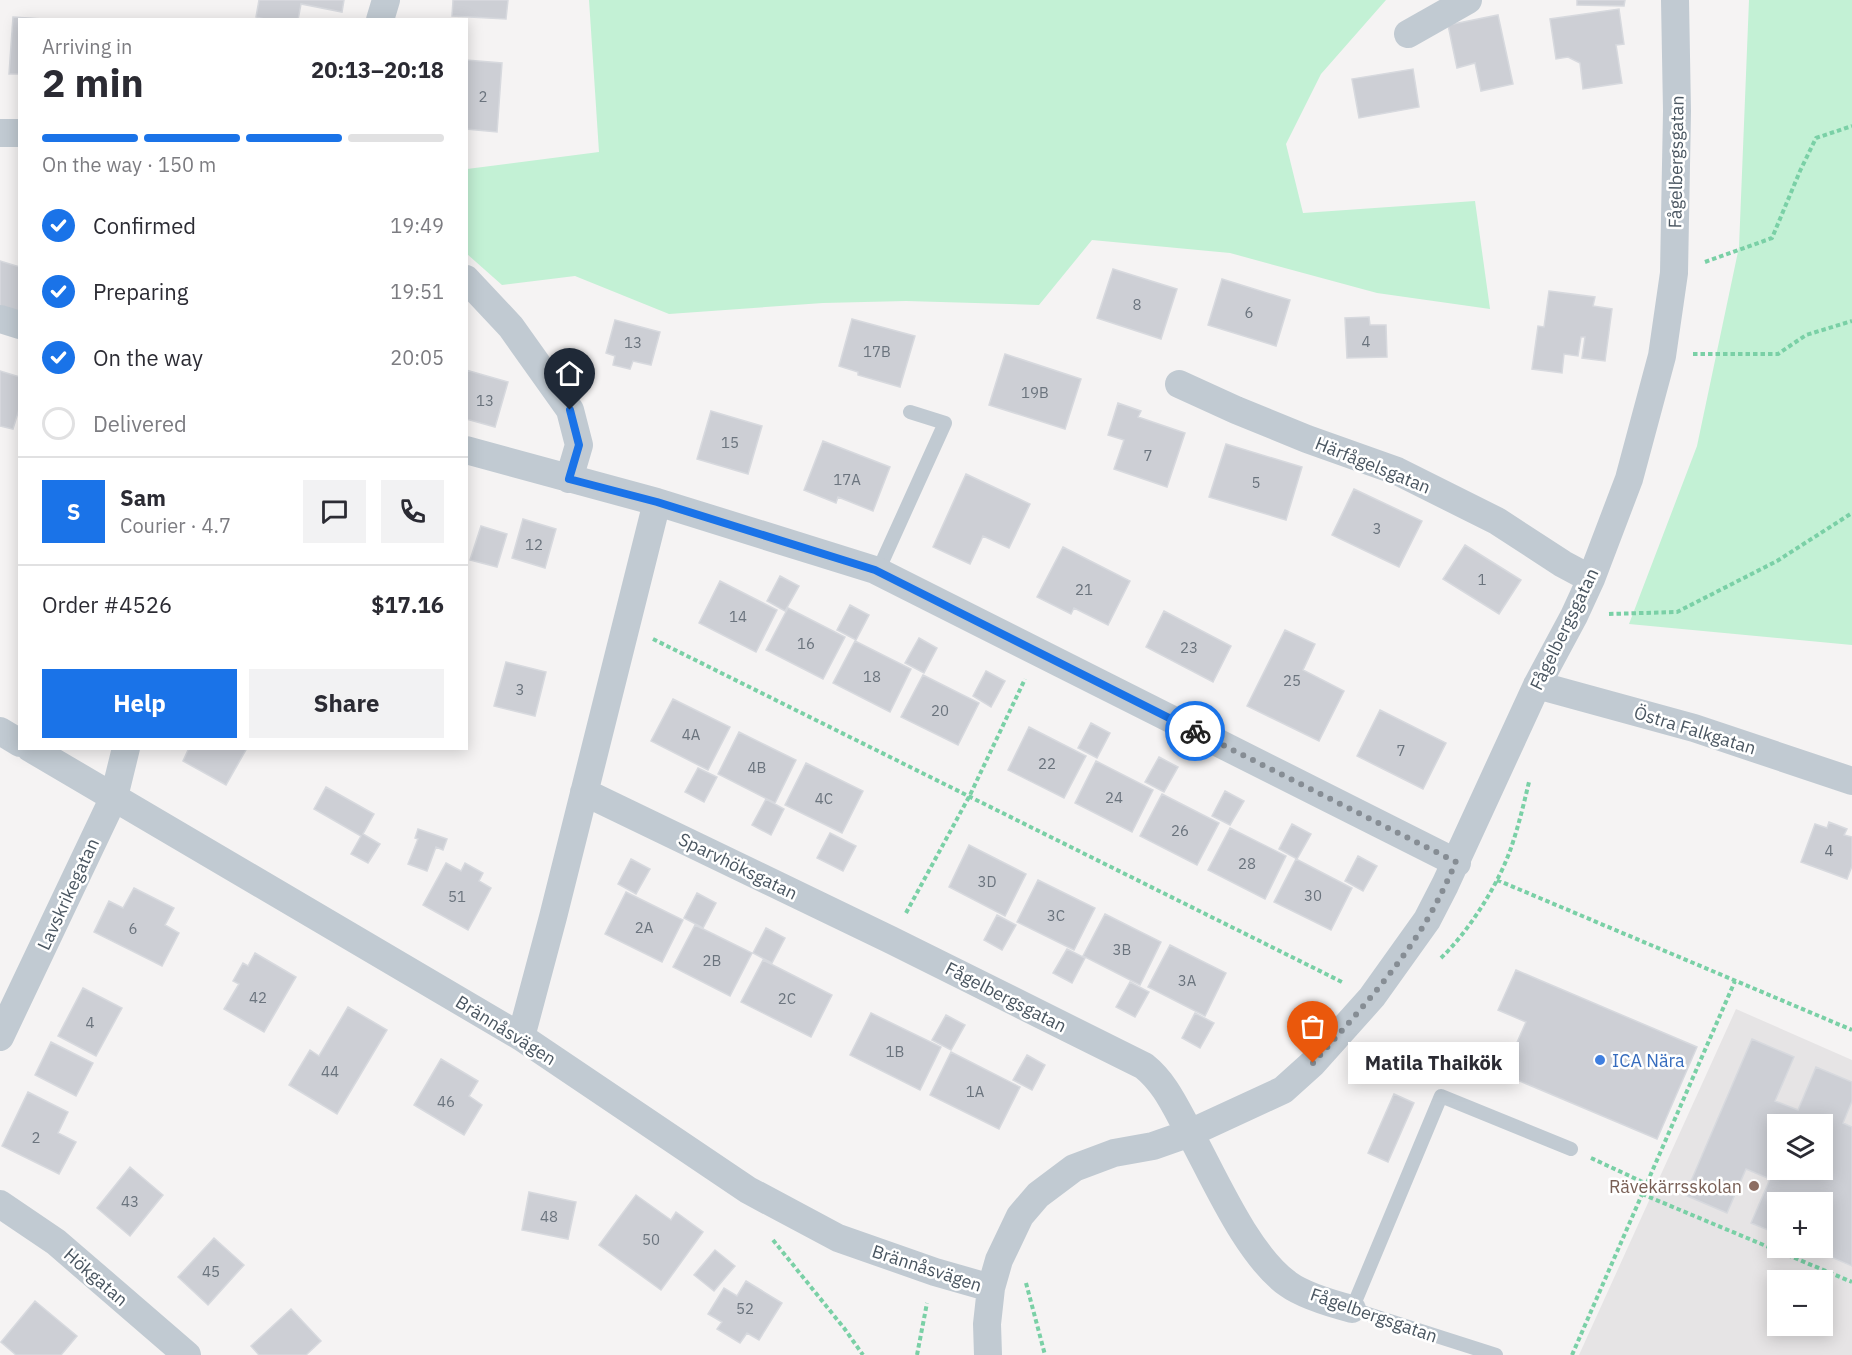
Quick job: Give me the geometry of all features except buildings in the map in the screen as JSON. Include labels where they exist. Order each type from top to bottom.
[{"type":"street","points":[[381,18],[386,0]]},
{"type":"street","points":[[1408,33],[1468,0]]},
{"type":"street","name":"Fågelbergsgatan","points":[[988,1355],[987,1324],[991,1288],[999,1260],[1020,1216],[1038,1196],[1074,1168],[1113,1153],[1153,1146],[1190,1134],[1283,1090],[1313,1063],[1372,997],[1427,920],[1537,685],[1591,579],[1629,479],[1662,356],[1674,273],[1677,111],[1675,0]]},
{"type":"street","points":[[0,133],[18,133]]},
{"type":"street","points":[[468,281],[511,327],[570,410],[579,445],[569,479]]},
{"type":"street","points":[[0,319],[18,324]]},
{"type":"street","name":"Härfågelsgatan","points":[[1179,384],[1297,435],[1397,471],[1497,521],[1563,564],[1591,579]]},
{"type":"street","points":[[468,451],[657,502],[878,571],[1456,862]]},
{"type":"street","points":[[521,1037],[657,502]]},
{"type":"street","name":"Östra Falkgatan","points":[[1537,685],[1694,728],[1852,781]]},
{"type":"street","points":[[0,731],[18,742]]},
{"type":"street","name":"Brännåsvägen","points":[[33,750],[521,1037],[748,1190],[838,1238],[934,1272],[991,1288]]},
{"type":"street","name":"Lavskrikegatan","points":[[0,1037],[114,797],[126,750]]},
{"type":"street","name":"Sparvhöksgatan","points":[[584,792],[891,940]]},
{"type":"street","name":"Fågelbergsgatan","points":[[891,940],[1144,1066],[1163,1085],[1222,1194],[1258,1254],[1288,1285],[1328,1302],[1352,1309]]},
{"type":"street","name":"Hökgatan","points":[[0,1204],[56,1242],[187,1355]]},
{"type":"lane","points":[[878,571],[945,423],[910,412]]},
{"type":"lane","points":[[1352,1309],[1441,1096],[1571,1149]]},
{"type":"lane","name":"Fågelbergsgatan","points":[[1352,1309],[1496,1355]]},
{"type":"path","points":[[1674,273],[1772,238],[1816,138],[1852,126]]},
{"type":"path","points":[[1691,354],[1778,354],[1806,335],[1852,321]]},
{"type":"path","points":[[1574,616],[1677,612],[1777,561],[1852,513]]},
{"type":"path","points":[[626,625],[1372,997]]},
{"type":"path","points":[[891,940],[970,795],[1038,652]]},
{"type":"path","points":[[1435,963],[1454,945],[1497,880],[1512,844],[1532,771]]},
{"type":"path","points":[[1497,880],[1852,1030]]},
{"type":"path","points":[[1572,1355],[1736,981]]},
{"type":"path","points":[[1571,1149],[1647,1184]]},
{"type":"path","points":[[1642,1194],[1852,1282]]},
{"type":"path","points":[[767,1232],[863,1355]]},
{"type":"path","points":[[917,1355],[934,1272]]},
{"type":"path","points":[[1025,1277],[1045,1355]]},
{"type":"shaded area","name":"Rävekärrsskolan","points":[[1736,1009],[1852,1060],[1852,1355],[1579,1355]]},
{"type":"green space","points":[[589,0],[1386,0],[1321,74],[1286,144],[1303,213],[1475,201],[1490,309],[1377,293],[1230,253],[1092,240],[1039,305],[906,301],[823,303],[669,314],[575,276],[502,285],[468,255],[468,169],[599,152]]},
{"type":"green space","points":[[1749,0],[1852,0],[1852,645],[1629,624],[1697,446],[1739,247]]},
{"type":"way so far","points":[[1195,731],[1456,862],[1427,920],[1413,940],[1372,997],[1313,1063]]},
{"type":"place","name":"ICA Nära","points":[[1600,1060]]},
{"type":"place","name":"Matila Thaikök","points":[[1313,1063]]},
{"type":"place","name":"Rävekärrsskolan","points":[[1754,1186]]},
{"type":"route","points":[[570,410],[579,445],[569,479],[657,502],[875,570],[1195,731]]}]
